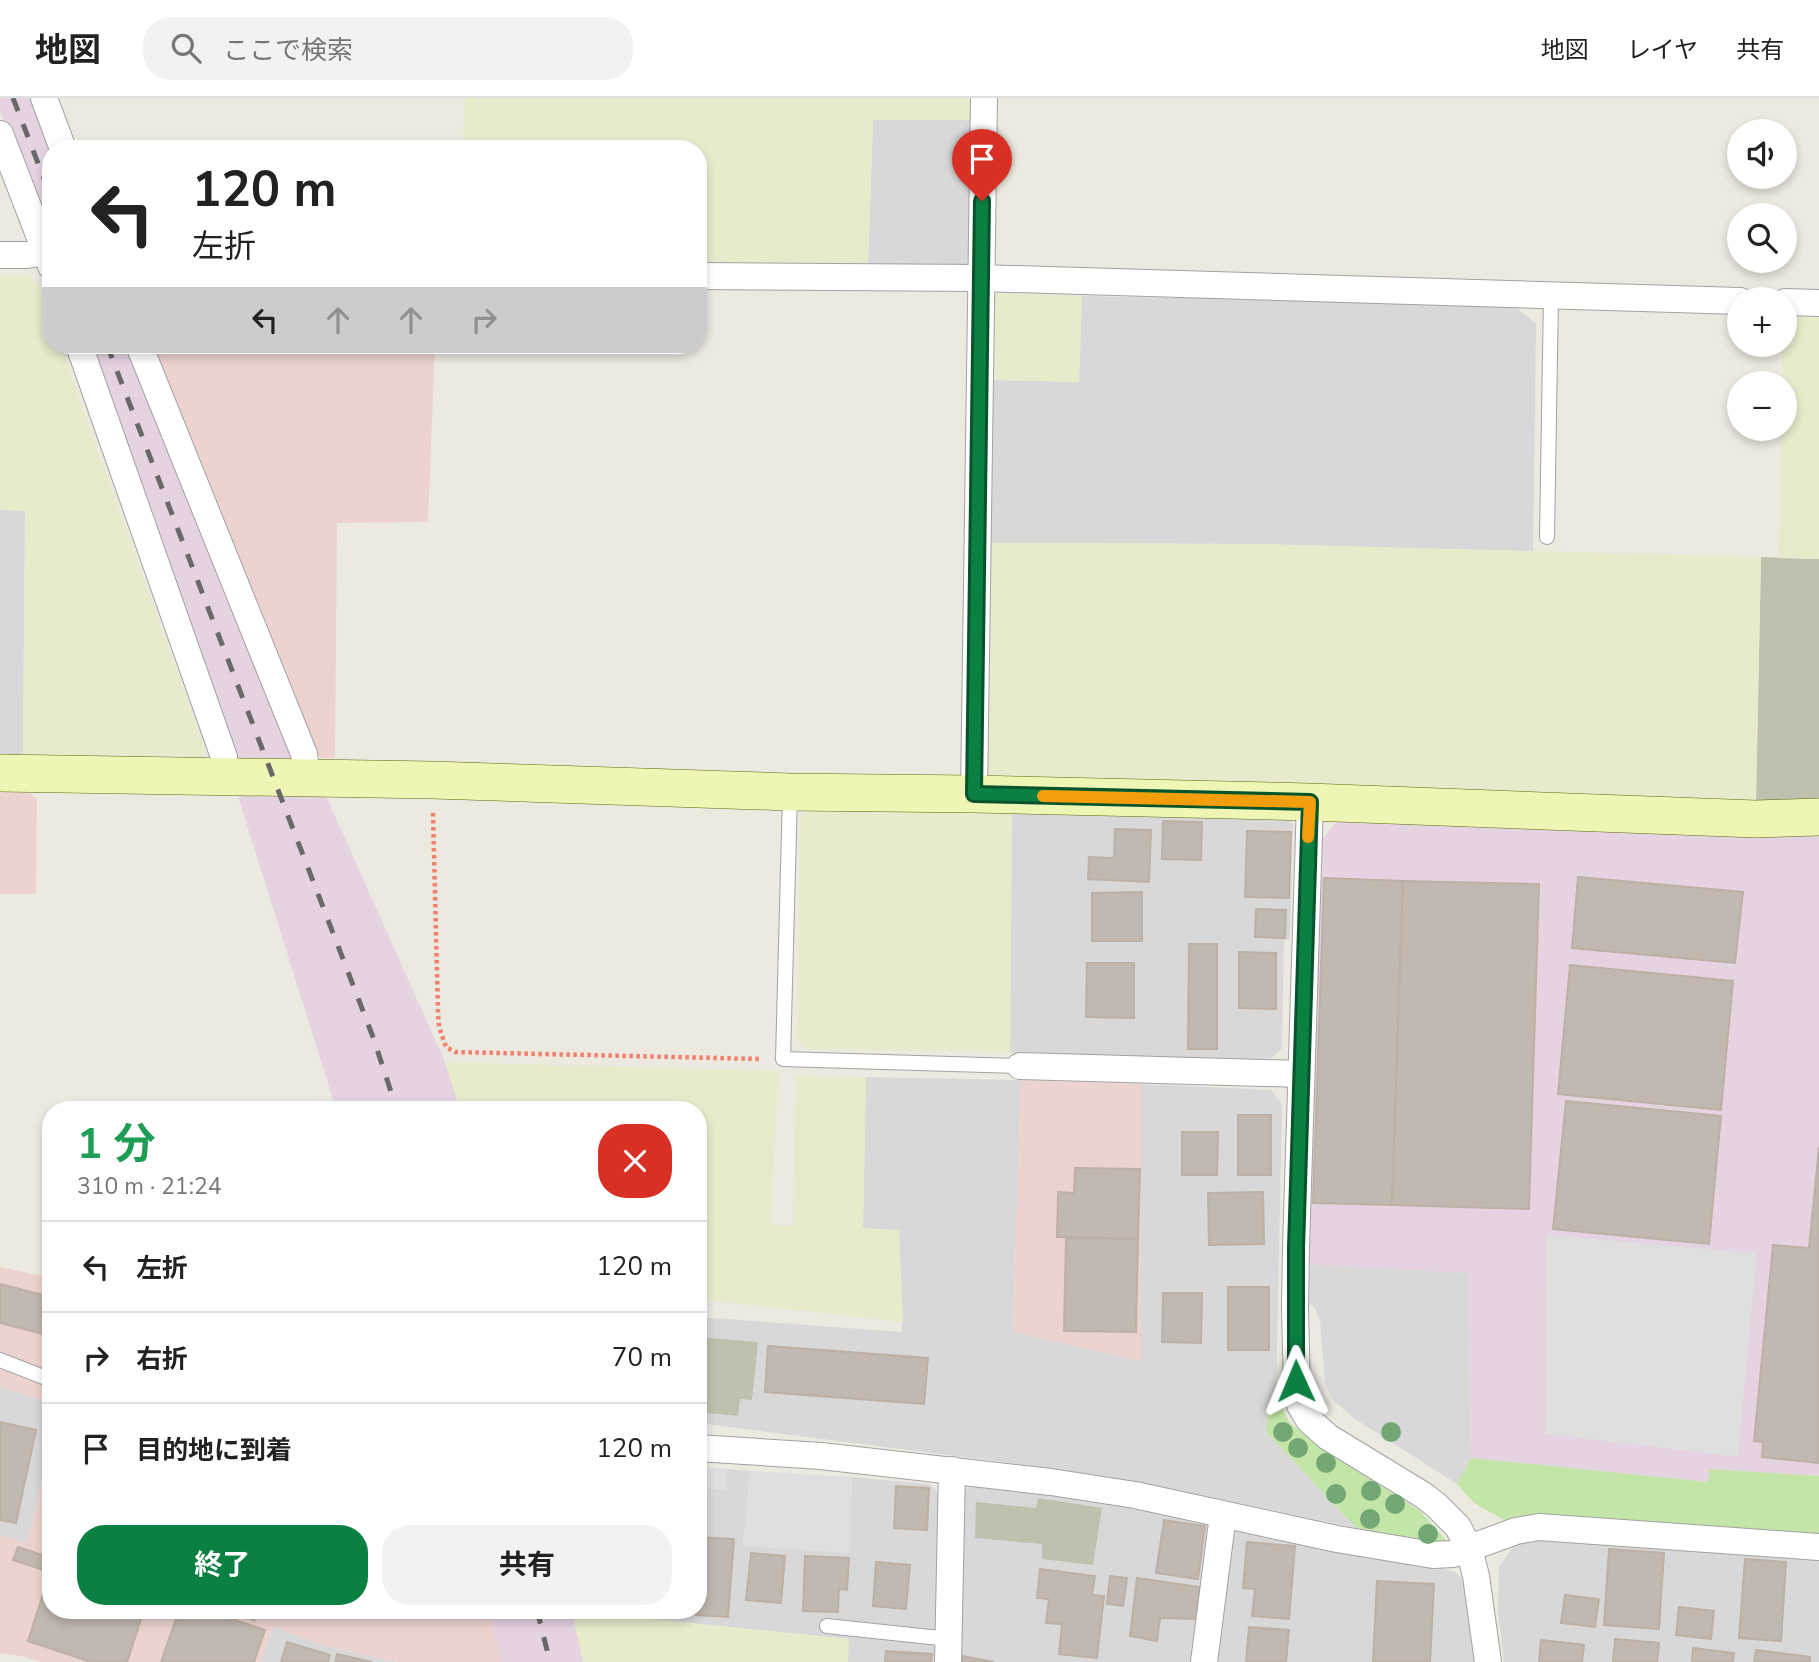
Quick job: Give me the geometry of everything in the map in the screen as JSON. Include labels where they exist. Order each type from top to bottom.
[{"type":"street","points":[[44,98],[60,140]]},
{"type":"street","points":[[974,794],[984,98]]},
{"type":"street","points":[[0,134],[42,243]]},
{"type":"street","points":[[0,255],[42,258]]},
{"type":"street","points":[[707,276],[980,278],[1727,301]]},
{"type":"street","points":[[1797,302],[1819,303]]},
{"type":"street","points":[[82,354],[224,757],[225,776]]},
{"type":"street","points":[[143,354],[304,754],[307,778]]},
{"type":"street","points":[[0,773],[432,780],[790,792],[1310,802],[1756,819],[1819,817]]},
{"type":"street","points":[[1310,802],[1295,1308],[1296,1381],[1300,1405],[1309,1420],[1328,1437],[1436,1505],[1458,1527],[1469,1549],[1476,1576],[1488,1662]]},
{"type":"street","points":[[1020,1066],[1301,1074]]},
{"type":"street","points":[[707,1449],[821,1456],[1051,1482],[1135,1495],[1337,1539],[1433,1555],[1453,1554],[1516,1531],[1539,1527],[1819,1547]]},
{"type":"street","points":[[948,1651],[952,1470]]},
{"type":"street","points":[[1204,1662],[1223,1515]]},
{"type":"lane","points":[[1547,537],[1551,295]]},
{"type":"lane","points":[[790,792],[783,1059],[1020,1066]]},
{"type":"lane","points":[[0,1360],[42,1376]]},
{"type":"lane","points":[[827,1626],[948,1651]]},
{"type":"path","points":[[432,780],[438,1012],[439,1027],[446,1047],[455,1052],[783,1059]]},
{"type":"shaded area","points":[[0,98],[30,98],[46,140],[42,140],[42,220],[0,111]]},
{"type":"shaded area","points":[[465,98],[973,98],[973,120],[873,120],[868,267],[707,264],[707,140],[463,140]]},
{"type":"shaded area","points":[[873,119],[973,120],[970,266],[868,267]]},
{"type":"shaded area","points":[[29,275],[39,286],[42,294],[42,354],[63,354],[206,752],[198,757],[23,754],[25,511],[0,510],[0,276]]},
{"type":"shaded area","points":[[993,293],[1082,296],[1079,382],[991,380]]},
{"type":"shaded area","points":[[1082,296],[1513,305],[1536,324],[1533,552],[1265,544],[989,543],[991,380],[1079,382]]},
{"type":"shaded area","points":[[1797,314],[1819,315],[1819,559],[1778,558],[1781,441],[1797,441],[1797,371],[1782,371],[1783,357],[1797,357]]},
{"type":"shaded area","points":[[92,354],[131,354],[292,751],[292,763],[241,762],[230,739]]},
{"type":"shaded area","points":[[152,354],[435,354],[428,522],[337,523],[335,758],[322,758],[314,752]]},
{"type":"shaded area","points":[[0,510],[25,510],[23,754],[0,754]]},
{"type":"shaded area","points":[[989,543],[1265,544],[1761,557],[1756,800],[1261,782],[994,777],[987,773]]},
{"type":"shaded area","points":[[1761,557],[1819,559],[1819,800],[1756,800]]},
{"type":"shaded area","points":[[0,792],[29,792],[37,799],[36,894],[0,894]]},
{"type":"shaded area","points":[[237,793],[326,796],[445,1062],[457,1101],[333,1101]]},
{"type":"shaded area","points":[[810,807],[1012,811],[1010,1052],[807,1049],[796,1039],[801,815]]},
{"type":"shaded area","points":[[1012,811],[1281,813],[1293,824],[1290,940],[1284,940],[1282,1048],[1272,1058],[1250,1060],[1010,1052]]},
{"type":"shaded area","points":[[1336,822],[1560,829],[1819,829],[1819,1476],[1711,1469],[1708,1482],[1471,1458],[1468,1273],[1305,1264],[1321,841]]},
{"type":"shaded area","points":[[445,1062],[778,1071],[771,1225],[793,1225],[795,1076],[866,1077],[863,1228],[899,1230],[903,1322],[707,1300],[707,1101],[457,1101]]},
{"type":"shaded area","points":[[866,1077],[1021,1080],[1013,1332],[1140,1361],[1141,1084],[1271,1090],[1282,1104],[1276,1397],[1268,1405],[1266,1432],[1356,1528],[1224,1500],[1049,1468],[707,1424],[707,1318],[902,1332],[899,1231],[863,1229]]},
{"type":"shaded area","points":[[1021,1080],[1141,1084],[1141,1361],[1013,1332]]},
{"type":"shaded area","points":[[1546,1235],[1757,1253],[1738,1457],[1545,1434]]},
{"type":"shaded area","points":[[1305,1264],[1468,1273],[1471,1458],[1457,1484],[1355,1419],[1333,1400],[1325,1385],[1320,1321],[1314,1306],[1305,1304]]},
{"type":"shaded area","points":[[0,1267],[42,1276],[42,1400],[0,1387]]},
{"type":"shaded area","points":[[707,1338],[758,1342],[752,1400],[740,1399],[738,1416],[707,1413]]},
{"type":"shaded area","points":[[0,1387],[42,1400],[42,1482],[27,1543],[0,1535]]},
{"type":"shaded area","points":[[707,1468],[728,1469],[726,1490],[707,1489]]},
{"type":"shaded area","points":[[728,1469],[750,1471],[743,1545],[849,1553],[852,1477],[930,1484],[939,1494],[937,1662],[848,1662],[848,1639],[651,1619],[707,1619],[707,1488],[725,1489]]},
{"type":"shaded area","points":[[750,1471],[852,1477],[849,1553],[743,1546]]},
{"type":"shaded area","points":[[42,1482],[42,1619],[491,1619],[501,1662],[398,1662],[327,1646],[273,1627],[261,1662],[40,1662],[0,1653],[0,1535],[27,1543]]},
{"type":"shaded area","points":[[972,1485],[1102,1499],[1204,1521],[1211,1531],[1194,1662],[958,1662],[960,1494]]},
{"type":"shaded area","points":[[1038,1498],[1102,1508],[1093,1565],[1042,1559],[1042,1544],[975,1538],[976,1502],[1036,1508]]},
{"type":"shaded area","points":[[1234,1531],[1455,1572],[1462,1579],[1470,1610],[1476,1662],[1211,1662]]},
{"type":"shaded area","points":[[1539,1534],[1819,1556],[1819,1662],[1504,1662],[1498,1610],[1499,1567],[1518,1539]]},
{"type":"shaded area","points":[[491,1619],[574,1619],[583,1662],[501,1662]]},
{"type":"shaded area","points":[[574,1619],[651,1619],[849,1639],[848,1662],[583,1662]]},
{"type":"shaded area","points":[[273,1627],[327,1646],[398,1662],[261,1662]]},
{"type":"green space","points":[[1276,1397],[1290,1423],[1306,1436],[1420,1511],[1446,1540],[1440,1549],[1356,1528],[1266,1432],[1268,1405]]},
{"type":"green space","points":[[1471,1458],[1708,1482],[1710,1469],[1819,1476],[1819,1535],[1506,1521],[1474,1503],[1457,1484]]},
{"type":"building","points":[[1163,821],[1202,822],[1201,860],[1162,859]]},
{"type":"building","points":[[1115,829],[1151,830],[1149,882],[1088,879],[1089,857],[1114,858]]},
{"type":"building","points":[[1247,831],[1291,832],[1289,898],[1245,897]]},
{"type":"building","points":[[1578,877],[1743,892],[1735,963],[1572,948]]},
{"type":"building","points":[[1324,878],[1403,881],[1392,1205],[1313,1203]]},
{"type":"building","points":[[1403,881],[1539,884],[1529,1209],[1392,1205]]},
{"type":"building","points":[[1142,892],[1142,941],[1092,941],[1092,893]]},
{"type":"building","points":[[1256,909],[1286,910],[1285,938],[1255,937]]},
{"type":"building","points":[[1189,944],[1217,944],[1217,1049],[1188,1049]]},
{"type":"building","points":[[1239,952],[1276,953],[1276,1009],[1239,1008]]},
{"type":"building","points":[[1087,963],[1134,963],[1134,1018],[1086,1017]]},
{"type":"building","points":[[1570,965],[1733,981],[1721,1110],[1558,1094]]},
{"type":"building","points":[[1566,1101],[1721,1116],[1709,1244],[1553,1229]]},
{"type":"building","points":[[1238,1115],[1271,1115],[1271,1175],[1238,1175]]},
{"type":"building","points":[[1182,1132],[1218,1132],[1217,1175],[1182,1175]]},
{"type":"building","points":[[1819,1147],[1819,1463],[1762,1457],[1763,1442],[1754,1441],[1773,1245],[1809,1248]]},
{"type":"building","points":[[1075,1168],[1140,1169],[1138,1239],[1057,1237],[1058,1192],[1074,1193]]},
{"type":"building","points":[[1263,1192],[1264,1244],[1209,1245],[1208,1193]]},
{"type":"building","points":[[1066,1238],[1138,1239],[1136,1332],[1064,1331]]},
{"type":"building","points":[[0,1284],[42,1295],[42,1334],[0,1323]]},
{"type":"building","points":[[1228,1287],[1269,1287],[1269,1350],[1228,1350]]},
{"type":"building","points":[[1163,1293],[1202,1293],[1201,1343],[1162,1342]]},
{"type":"building","points":[[768,1346],[928,1358],[924,1404],[765,1392]]},
{"type":"building","points":[[0,1422],[36,1430],[16,1523],[0,1520]]},
{"type":"building","points":[[896,1486],[929,1488],[927,1530],[894,1528]]},
{"type":"building","points":[[1164,1520],[1205,1526],[1198,1579],[1156,1573]]},
{"type":"building","points":[[707,1538],[734,1539],[728,1617],[707,1616]]},
{"type":"building","points":[[1247,1542],[1295,1546],[1289,1619],[1252,1616],[1255,1589],[1243,1588]]},
{"type":"building","points":[[18,1547],[42,1555],[42,1569],[13,1560]]},
{"type":"building","points":[[1609,1549],[1664,1553],[1659,1629],[1604,1625]]},
{"type":"building","points":[[751,1553],[785,1556],[781,1603],[746,1600]]},
{"type":"building","points":[[805,1556],[849,1558],[847,1590],[839,1589],[838,1612],[803,1611]]},
{"type":"building","points":[[1745,1559],[1786,1562],[1781,1641],[1739,1638]]},
{"type":"building","points":[[876,1562],[910,1565],[906,1609],[873,1606]]},
{"type":"building","points":[[1040,1569],[1095,1576],[1092,1595],[1104,1596],[1097,1658],[1059,1654],[1062,1624],[1046,1623],[1049,1599],[1037,1598]]},
{"type":"building","points":[[1110,1576],[1127,1578],[1123,1606],[1107,1604]]},
{"type":"building","points":[[1137,1578],[1200,1587],[1196,1619],[1160,1618],[1157,1641],[1130,1636]]},
{"type":"building","points":[[1377,1581],[1434,1584],[1430,1662],[1373,1662]]},
{"type":"building","points":[[1565,1595],[1599,1599],[1595,1627],[1561,1623]]},
{"type":"building","points":[[42,1597],[42,1619],[141,1619],[127,1662],[91,1662],[28,1641]]},
{"type":"building","points":[[1679,1607],[1714,1611],[1711,1639],[1676,1635]]},
{"type":"building","points":[[176,1619],[233,1619],[265,1630],[254,1662],[161,1662]]},
{"type":"building","points":[[1249,1627],[1289,1630],[1286,1662],[1246,1662]]},
{"type":"building","points":[[1615,1639],[1659,1643],[1657,1662],[1613,1662]]},
{"type":"building","points":[[1541,1640],[1584,1645],[1582,1662],[1539,1662]]},
{"type":"building","points":[[287,1642],[330,1655],[328,1662],[281,1662]]},
{"type":"building","points":[[1693,1648],[1734,1653],[1733,1662],[1692,1662]]},
{"type":"building","points":[[1756,1650],[1810,1657],[1810,1662],[1754,1662]]},
{"type":"building","points":[[886,1651],[932,1654],[931,1662],[885,1662]]},
{"type":"building","points":[[337,1654],[372,1662],[335,1662]]},
{"type":"building","points":[[962,1656],[994,1662],[961,1662]]},
{"type":"railway","points":[[13,98],[42,174]]},
{"type":"railway","points":[[110,354],[373,1037],[394,1101]]},
{"type":"railway","points":[[539,1619],[550,1662]]},
{"type":"slow traffic","points":[[1043,796],[1310,802],[1308,837]]},
{"type":"route","points":[[982,201],[974,794],[1310,802],[1296,1248],[1296,1381]]}]
